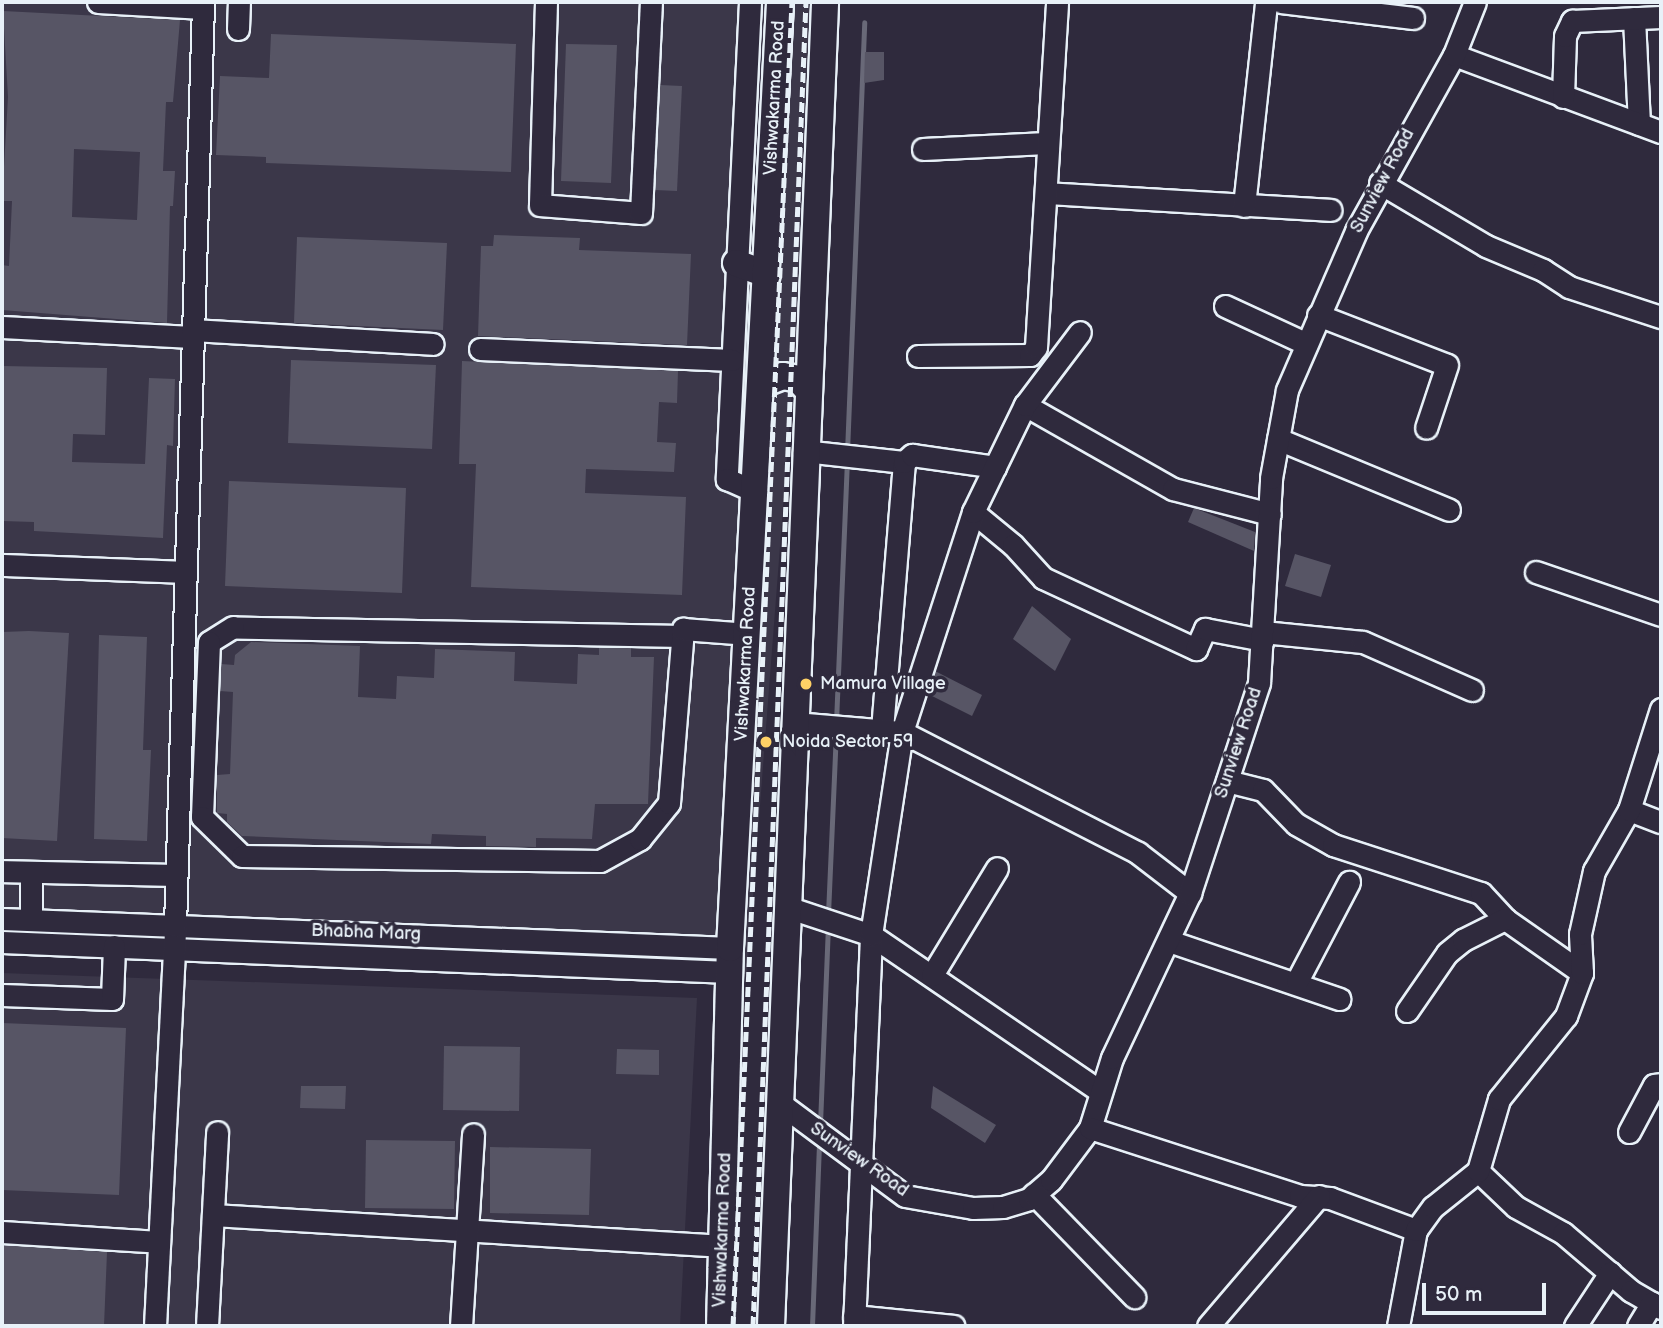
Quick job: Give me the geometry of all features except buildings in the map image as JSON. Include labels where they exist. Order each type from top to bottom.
[{"type":"main road","name":"Vishwakarma Road","points":[[720,1326],[730,960],[780,2]]},
{"type":"main road","points":[[771,1326],[796,723],[806,388],[825,2]]},
{"type":"main road","points":[[737,263],[767,274]]},
{"type":"main road","points":[[764,334],[772,343],[787,346],[809,335]]},
{"type":"main road","points":[[762,384],[783,376],[798,380],[806,388]]},
{"type":"street","points":[[98,2],[203,5],[183,572],[175,926],[155,1326]]},
{"type":"street","points":[[238,29],[239,2]]},
{"type":"street","points":[[546,2],[540,205],[641,213],[651,2]]},
{"type":"street","points":[[750,2],[727,479],[756,492]]},
{"type":"street","points":[[918,356],[1033,352],[1057,2]]},
{"type":"street","points":[[1244,206],[1266,2]]},
{"type":"street","points":[[1281,2],[1413,18]]},
{"type":"street","name":"Sunview Road","points":[[781,1104],[905,1196],[973,1208],[1003,1207],[1034,1195],[1090,1128],[1112,1058],[1190,892],[1259,683],[1270,514],[1278,439],[1287,390],[1318,315],[1380,183],[1454,55],[1475,2]]},
{"type":"street","points":[[1563,97],[1565,36],[1572,21],[1661,17]]},
{"type":"street","points":[[1634,18],[1639,124]]},
{"type":"street","points":[[1454,55],[1661,132]]},
{"type":"street","points":[[923,149],[1046,143]]},
{"type":"street","points":[[1380,183],[1486,246],[1543,270],[1569,287],[1661,317]]},
{"type":"street","points":[[1046,193],[1330,210]]},
{"type":"street","points":[[1225,306],[1307,344]]},
{"type":"street","points":[[1318,315],[1447,365],[1426,428]]},
{"type":"street","points":[[2,327],[433,344]]},
{"type":"street","points":[[892,731],[973,512],[1025,405],[1080,332]]},
{"type":"street","points":[[480,349],[732,360]]},
{"type":"street","points":[[1025,405],[1173,489],[1270,514]]},
{"type":"street","points":[[1278,439],[1449,510]]},
{"type":"street","points":[[804,451],[904,462],[912,456],[995,467]]},
{"type":"street","points":[[904,462],[892,731],[871,935],[854,1321],[954,1326]]},
{"type":"street","points":[[973,512],[1013,545],[1043,578],[1196,649],[1205,629],[1263,636],[1363,642],[1472,690]]},
{"type":"street","points":[[2,565],[183,572]]},
{"type":"street","points":[[1536,572],[1661,615]]},
{"type":"street","points":[[682,636],[233,627],[209,642],[202,817],[242,856],[600,861],[640,839],[669,803],[683,629],[748,634]]},
{"type":"street","points":[[1398,1326],[1416,1230],[1433,1207],[1478,1171],[1499,1100],[1566,1016],[1582,973],[1580,934],[1594,871],[1629,810],[1661,709]]},
{"type":"street","points":[[796,723],[892,731],[1138,853],[1190,892]]},
{"type":"street","points":[[1227,781],[1263,790],[1296,824],[1333,845],[1481,893],[1505,919],[1582,973]]},
{"type":"street","points":[[1629,810],[1661,822]]},
{"type":"street","points":[[932,975],[997,868]]},
{"type":"street","points":[[2,871],[176,875]]},
{"type":"street","points":[[31,872],[31,920]]},
{"type":"street","points":[[1297,981],[1349,882]]},
{"type":"street","points":[[787,907],[871,935],[1101,1092]]},
{"type":"street","name":"Bhabha Marg","points":[[2,919],[660,944],[730,960]]},
{"type":"street","points":[[1408,1011],[1447,953],[1462,940],[1505,919]]},
{"type":"street","points":[[1168,941],[1297,981],[1339,999]]},
{"type":"street","name":"Bhabha Marg","points":[[2,942],[659,969],[730,960]]},
{"type":"street","points":[[659,969],[660,944]]},
{"type":"street","points":[[2,995],[112,999],[114,946]]},
{"type":"street","points":[[1629,1132],[1654,1085],[1661,1084]]},
{"type":"street","points":[[1090,1128],[1300,1196],[1319,1196],[1416,1230]]},
{"type":"street","points":[[207,1326],[217,1132]]},
{"type":"street","points":[[461,1326],[473,1134]]},
{"type":"street","points":[[1478,1171],[1516,1207],[1563,1233],[1610,1273],[1657,1306],[1638,1326]]},
{"type":"street","points":[[1034,1195],[1134,1297]]},
{"type":"street","points":[[1208,1326],[1319,1196]]},
{"type":"street","points":[[213,1215],[724,1246]]},
{"type":"street","points":[[2,1232],[159,1242]]},
{"type":"street","points":[[1575,1326],[1610,1273]]},
{"type":"shaded area","points":[[2,2],[822,2],[747,974],[2,943]]},
{"type":"shaded area","points":[[2,973],[697,998],[680,1326],[2,1326]]},
{"type":"waterway","points":[[847,452],[864,22]]},
{"type":"waterway","points":[[836,722],[847,462]]},
{"type":"waterway","points":[[828,914],[836,732]]},
{"type":"waterway","points":[[820,1124],[828,927]]},
{"type":"waterway","points":[[812,1326],[819,1141]]},
{"type":"railway","points":[[733,1326],[792,2]]},
{"type":"railway","points":[[753,1326],[806,2]]},
{"type":"place","name":"Mamura Village","points":[[806,684]]},
{"type":"place","name":"Noida Sector 59","points":[[766,742]]}]
